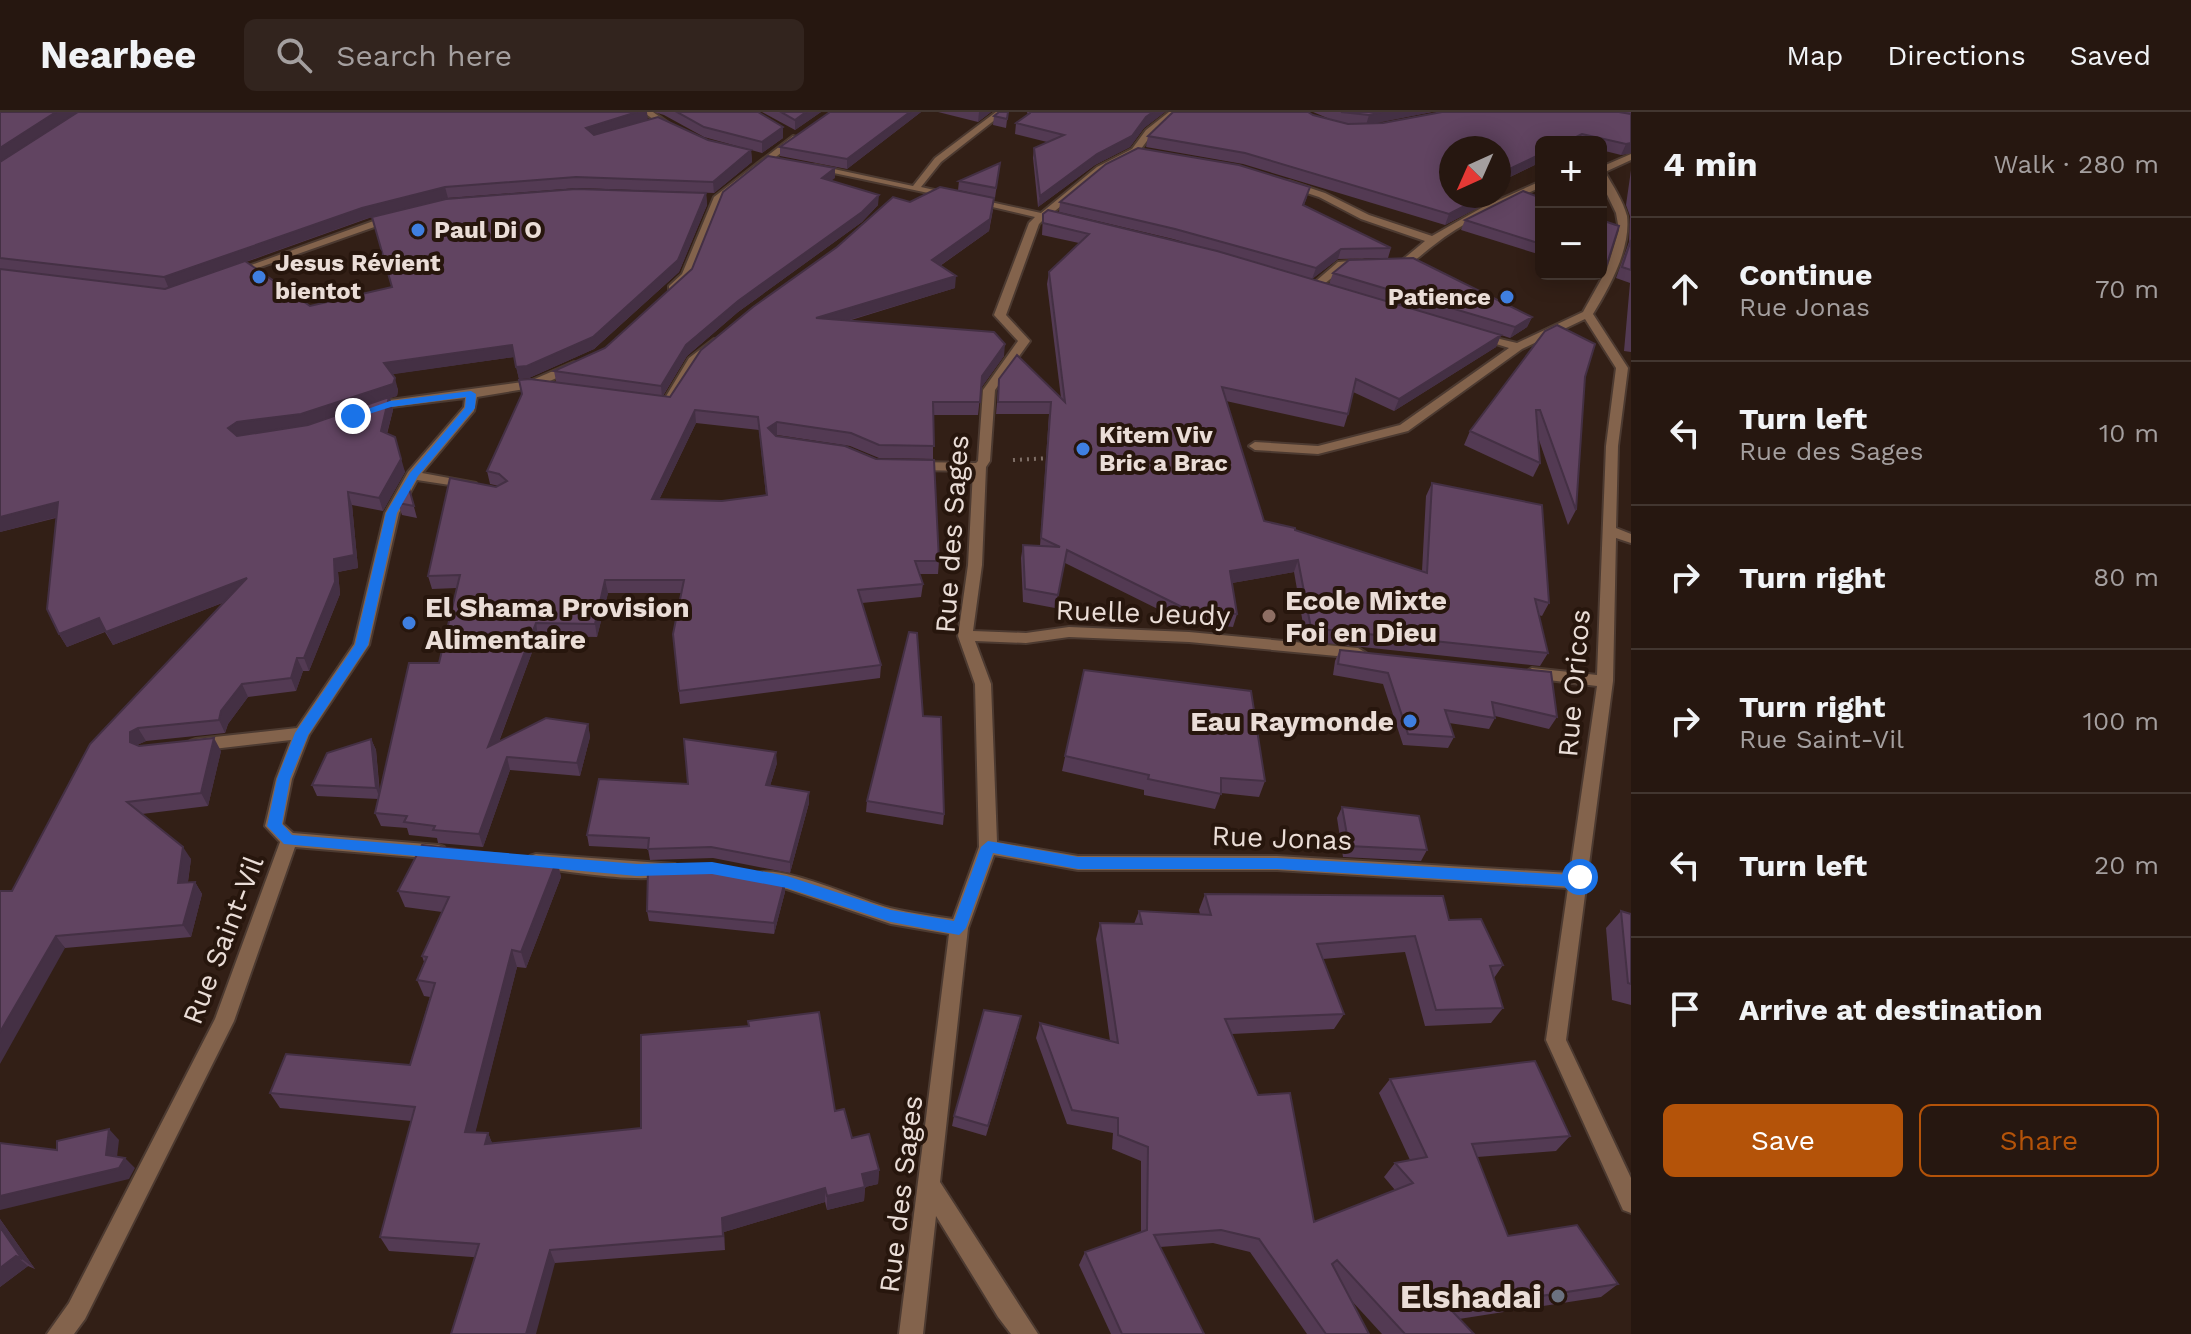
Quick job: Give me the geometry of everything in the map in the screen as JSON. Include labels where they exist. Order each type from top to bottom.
[{"type":"street","points":[[647,112],[654,123],[686,134]]},
{"type":"street","points":[[915,189],[938,160],[1001,112]]},
{"type":"street","name":"Rue des Sages","points":[[911,1334],[959,928],[988,847],[983,684],[965,636],[975,565],[989,390],[1024,341],[1000,315],[1034,223],[1048,217],[1100,169],[1141,152],[1149,132],[1174,112]]},
{"type":"street","points":[[665,295],[687,275],[710,199],[796,134]]},
{"type":"street","points":[[1607,168],[1631,157]]},
{"type":"street","points":[[805,167],[1048,217]]},
{"type":"street","points":[[1285,183],[1322,195],[1365,217],[1432,240]]},
{"type":"street","points":[[1255,446],[1318,450],[1404,428],[1518,347],[1587,314],[1612,270],[1623,232],[1623,221],[1607,185]]},
{"type":"street","points":[[892,201],[901,186]]},
{"type":"street","points":[[1314,287],[1342,264],[1404,264],[1432,240],[1483,209],[1535,187]]},
{"type":"street","points":[[228,276],[405,213]]},
{"type":"street","points":[[1299,282],[1328,291]]},
{"type":"street","name":"Rue Oricos","points":[[1587,314],[1622,368],[1612,446],[1605,681],[1556,1040],[1631,1202]]},
{"type":"street","points":[[1459,330],[1518,347]]},
{"type":"street","points":[[654,402],[668,404],[693,360],[724,333]]},
{"type":"street","points":[[353,416],[390,404],[533,384],[587,360]]},
{"type":"street","points":[[533,384],[560,389]]},
{"type":"street","name":"Rue Saint-Vil","points":[[59,1334],[77,1311],[224,1021],[289,840],[274,826],[284,779],[302,733],[361,645],[392,513],[413,475],[470,408],[471,394]]},
{"type":"street","points":[[906,466],[982,464]]},
{"type":"street","points":[[413,475],[485,490]]},
{"type":"street","points":[[1609,530],[1631,539]]},
{"type":"street","name":"Ruelle Jeudy","points":[[965,636],[1026,638],[1069,632],[1189,637],[1375,655]]},
{"type":"street","points":[[1513,670],[1605,681]]},
{"type":"street","points":[[177,747],[302,733]]},
{"type":"street","points":[[289,840],[460,854]]},
{"type":"street","name":"Rue Jonas","points":[[988,847],[1078,863],[1277,863],[1576,881]]},
{"type":"street","points":[[520,859],[637,870],[682,869]]},
{"type":"street","points":[[742,874],[787,882],[891,916],[959,928]]},
{"type":"street","points":[[928,1183],[1006,1309],[1026,1334]]},
{"type":"path","points":[[982,464],[1056,458]]},
{"type":"building","points":[[0,112],[56,112],[0,148]]},
{"type":"building","points":[[78,112],[637,112],[586,128],[594,135],[658,117],[708,140],[751,150],[713,182],[576,177],[445,187],[362,208],[164,277],[0,258],[0,162]]},
{"type":"building","points":[[677,112],[758,112],[783,127],[762,142],[704,127]]},
{"type":"building","points":[[781,112],[806,112],[795,120]]},
{"type":"building","points":[[830,112],[910,112],[847,159],[780,147]]},
{"type":"building","points":[[999,112],[1008,112],[1007,119],[994,116]]},
{"type":"building","points":[[1030,112],[1153,112],[1132,136],[1097,154],[1040,196],[1034,148],[1064,135],[1016,123]]},
{"type":"building","points":[[1173,112],[1308,112],[1348,124],[1383,123],[1442,112],[1631,114],[1631,143],[1607,140],[1607,136],[1582,134],[1535,136],[1535,157],[1511,168],[1511,136],[1439,136],[1439,208],[1461,208],[1449,214],[1245,153],[1148,136]]},
{"type":"building","points":[[1341,112],[1382,112],[1369,115]]},
{"type":"building","points":[[1138,148],[1239,165],[1310,187],[1303,205],[1391,248],[1341,249],[1316,268],[1175,229],[1060,202],[1106,164]]},
{"type":"building","points":[[768,156],[835,168],[822,178],[879,195],[862,212],[738,301],[686,345],[661,386],[554,371],[605,348],[692,269],[723,192]]},
{"type":"building","points":[[1000,163],[996,188],[959,181]]},
{"type":"building","points":[[940,187],[994,198],[990,219],[932,260],[956,276],[816,318],[994,332],[1005,344],[982,376],[980,402],[933,402],[934,446],[879,445],[851,433],[777,422],[768,428],[776,436],[845,446],[876,459],[934,460],[939,561],[915,561],[923,584],[858,590],[881,665],[679,691],[673,634],[684,580],[605,580],[595,624],[536,623],[488,747],[546,718],[588,724],[577,763],[507,757],[479,834],[433,830],[435,826],[404,822],[407,816],[375,813],[409,663],[439,663],[460,575],[428,576],[450,478],[496,487],[507,481],[499,474],[487,471],[522,394],[519,380],[670,397],[701,350],[753,307],[837,247],[893,197],[910,202]],"holes":[[[695,410],[758,417],[767,495],[722,501],[652,499]]]},
{"type":"building","points":[[576,189],[706,193],[678,260],[593,337],[527,366],[516,367],[512,345],[384,363],[395,378],[393,384],[301,414],[237,422],[228,428],[237,436],[308,425],[389,397],[381,431],[395,437],[401,459],[379,498],[348,492],[354,555],[334,559],[335,582],[304,658],[297,658],[291,678],[242,684],[221,711],[219,720],[138,728],[130,732],[130,742],[139,746],[214,738],[201,793],[127,802],[183,847],[178,883],[195,882],[183,925],[56,936],[0,1032],[0,891],[12,891],[90,744],[247,578],[106,632],[99,618],[59,634],[47,609],[58,502],[0,517],[0,269],[165,289],[245,261],[310,306],[392,287],[372,217],[446,199]]},
{"type":"building","points":[[1523,191],[1535,196],[1535,242],[1465,220],[1489,208],[1511,208],[1511,197]]},
{"type":"building","points":[[1048,210],[1217,251],[1501,335],[1399,399],[1356,379],[1348,414],[1222,387],[1264,521],[1295,528],[1427,573],[1432,483],[1542,505],[1549,603],[1535,599],[1548,653],[1311,628],[1298,560],[1230,571],[1237,614],[1188,610],[1067,550],[1058,595],[1025,589],[1023,545],[1060,547],[1041,538],[1051,402],[998,402],[999,379],[1017,355],[1065,402],[1049,272],[1089,234],[1043,223],[1043,214]]},
{"type":"building","points":[[1607,222],[1619,226],[1607,264]]},
{"type":"building","points":[[1631,240],[1631,270],[1622,267]]},
{"type":"building","points":[[1413,258],[1532,317],[1515,327],[1333,273],[1349,260]]},
{"type":"building","points":[[1557,325],[1595,344],[1585,377],[1576,510],[1540,410],[1536,410],[1540,463],[1470,431],[1545,331]]},
{"type":"building","points":[[408,485],[414,506],[398,503]]},
{"type":"building","points":[[909,632],[917,633],[923,716],[941,717],[944,814],[867,801]]},
{"type":"building","points":[[1340,650],[1551,672],[1557,717],[1492,702],[1495,718],[1445,710],[1454,737],[1408,734],[1388,673],[1338,664]]},
{"type":"building","points":[[1084,670],[1251,691],[1265,781],[1221,778],[1221,794],[1148,779],[1149,775],[1065,756]]},
{"type":"building","points":[[371,739],[376,788],[312,785],[327,753]]},
{"type":"building","points":[[684,739],[776,752],[766,785],[809,792],[790,862],[711,847],[648,849],[649,838],[587,835],[599,779],[688,784]]},
{"type":"building","points":[[1342,807],[1419,816],[1427,850],[1349,846]]},
{"type":"building","points":[[422,845],[557,860],[521,952],[512,950],[465,1132],[488,1133],[485,1144],[641,1128],[641,1035],[749,1026],[748,1021],[819,1012],[835,1111],[844,1109],[852,1138],[869,1134],[879,1170],[862,1174],[865,1187],[827,1196],[825,1188],[722,1218],[723,1236],[550,1250],[526,1334],[451,1334],[479,1244],[380,1237],[415,1107],[270,1093],[286,1054],[410,1065],[435,983],[417,980],[427,957],[422,956],[449,897],[398,891]]},
{"type":"building","points":[[711,867],[785,881],[774,923],[647,911],[648,869]]},
{"type":"building","points":[[1205,894],[1443,896],[1449,920],[1481,919],[1503,965],[1490,966],[1503,1008],[1436,1010],[1415,936],[1317,944],[1344,1014],[1225,1019],[1258,1095],[1290,1093],[1314,1222],[1413,1183],[1395,1163],[1427,1157],[1390,1079],[1535,1061],[1570,1136],[1472,1144],[1508,1236],[1577,1225],[1618,1284],[1451,1310],[1474,1334],[1405,1334],[1337,1260],[1332,1264],[1369,1334],[1326,1334],[1259,1239],[1221,1230],[1154,1235],[1204,1334],[1122,1334],[1085,1252],[1147,1230],[1148,1147],[1118,1135],[1118,1118],[1072,1110],[1040,1023],[1118,1043],[1100,923],[1142,924],[1139,911],[1211,915]]},
{"type":"building","points":[[1621,911],[1631,914],[1631,984],[1628,983]]},
{"type":"building","points":[[984,1010],[1021,1016],[988,1126],[954,1116]]},
{"type":"building","points":[[109,1129],[106,1155],[125,1158],[119,1168],[0,1196],[0,1143],[57,1150],[57,1141]]},
{"type":"building","points":[[0,1227],[22,1259],[16,1256],[0,1268]]},
{"type":"place","name":"Paul Di O","points":[[418,230]]},
{"type":"place","name":"Jesus Révient bientot","points":[[259,277]]},
{"type":"place","name":"Patience","points":[[1507,297]]},
{"type":"place","name":"Kitem Viv Bric a Brac","points":[[1083,449]]},
{"type":"place","name":"Ecole Mixte Foi en Dieu","points":[[1269,616]]},
{"type":"place","name":"El Shama Provision Alimentaire","points":[[409,623]]},
{"type":"place","name":"Eau Raymonde","points":[[1410,721]]},
{"type":"place","name":"Elshadai","points":[[1558,1296]]},
{"type":"route","points":[[353,416],[390,404],[471,394],[470,408],[413,475],[392,513],[361,645],[302,733],[284,779],[274,826],[289,840],[637,870],[712,868],[787,882],[891,916],[959,928],[988,847],[1078,863],[1277,863],[1576,881],[1580,877]]}]
